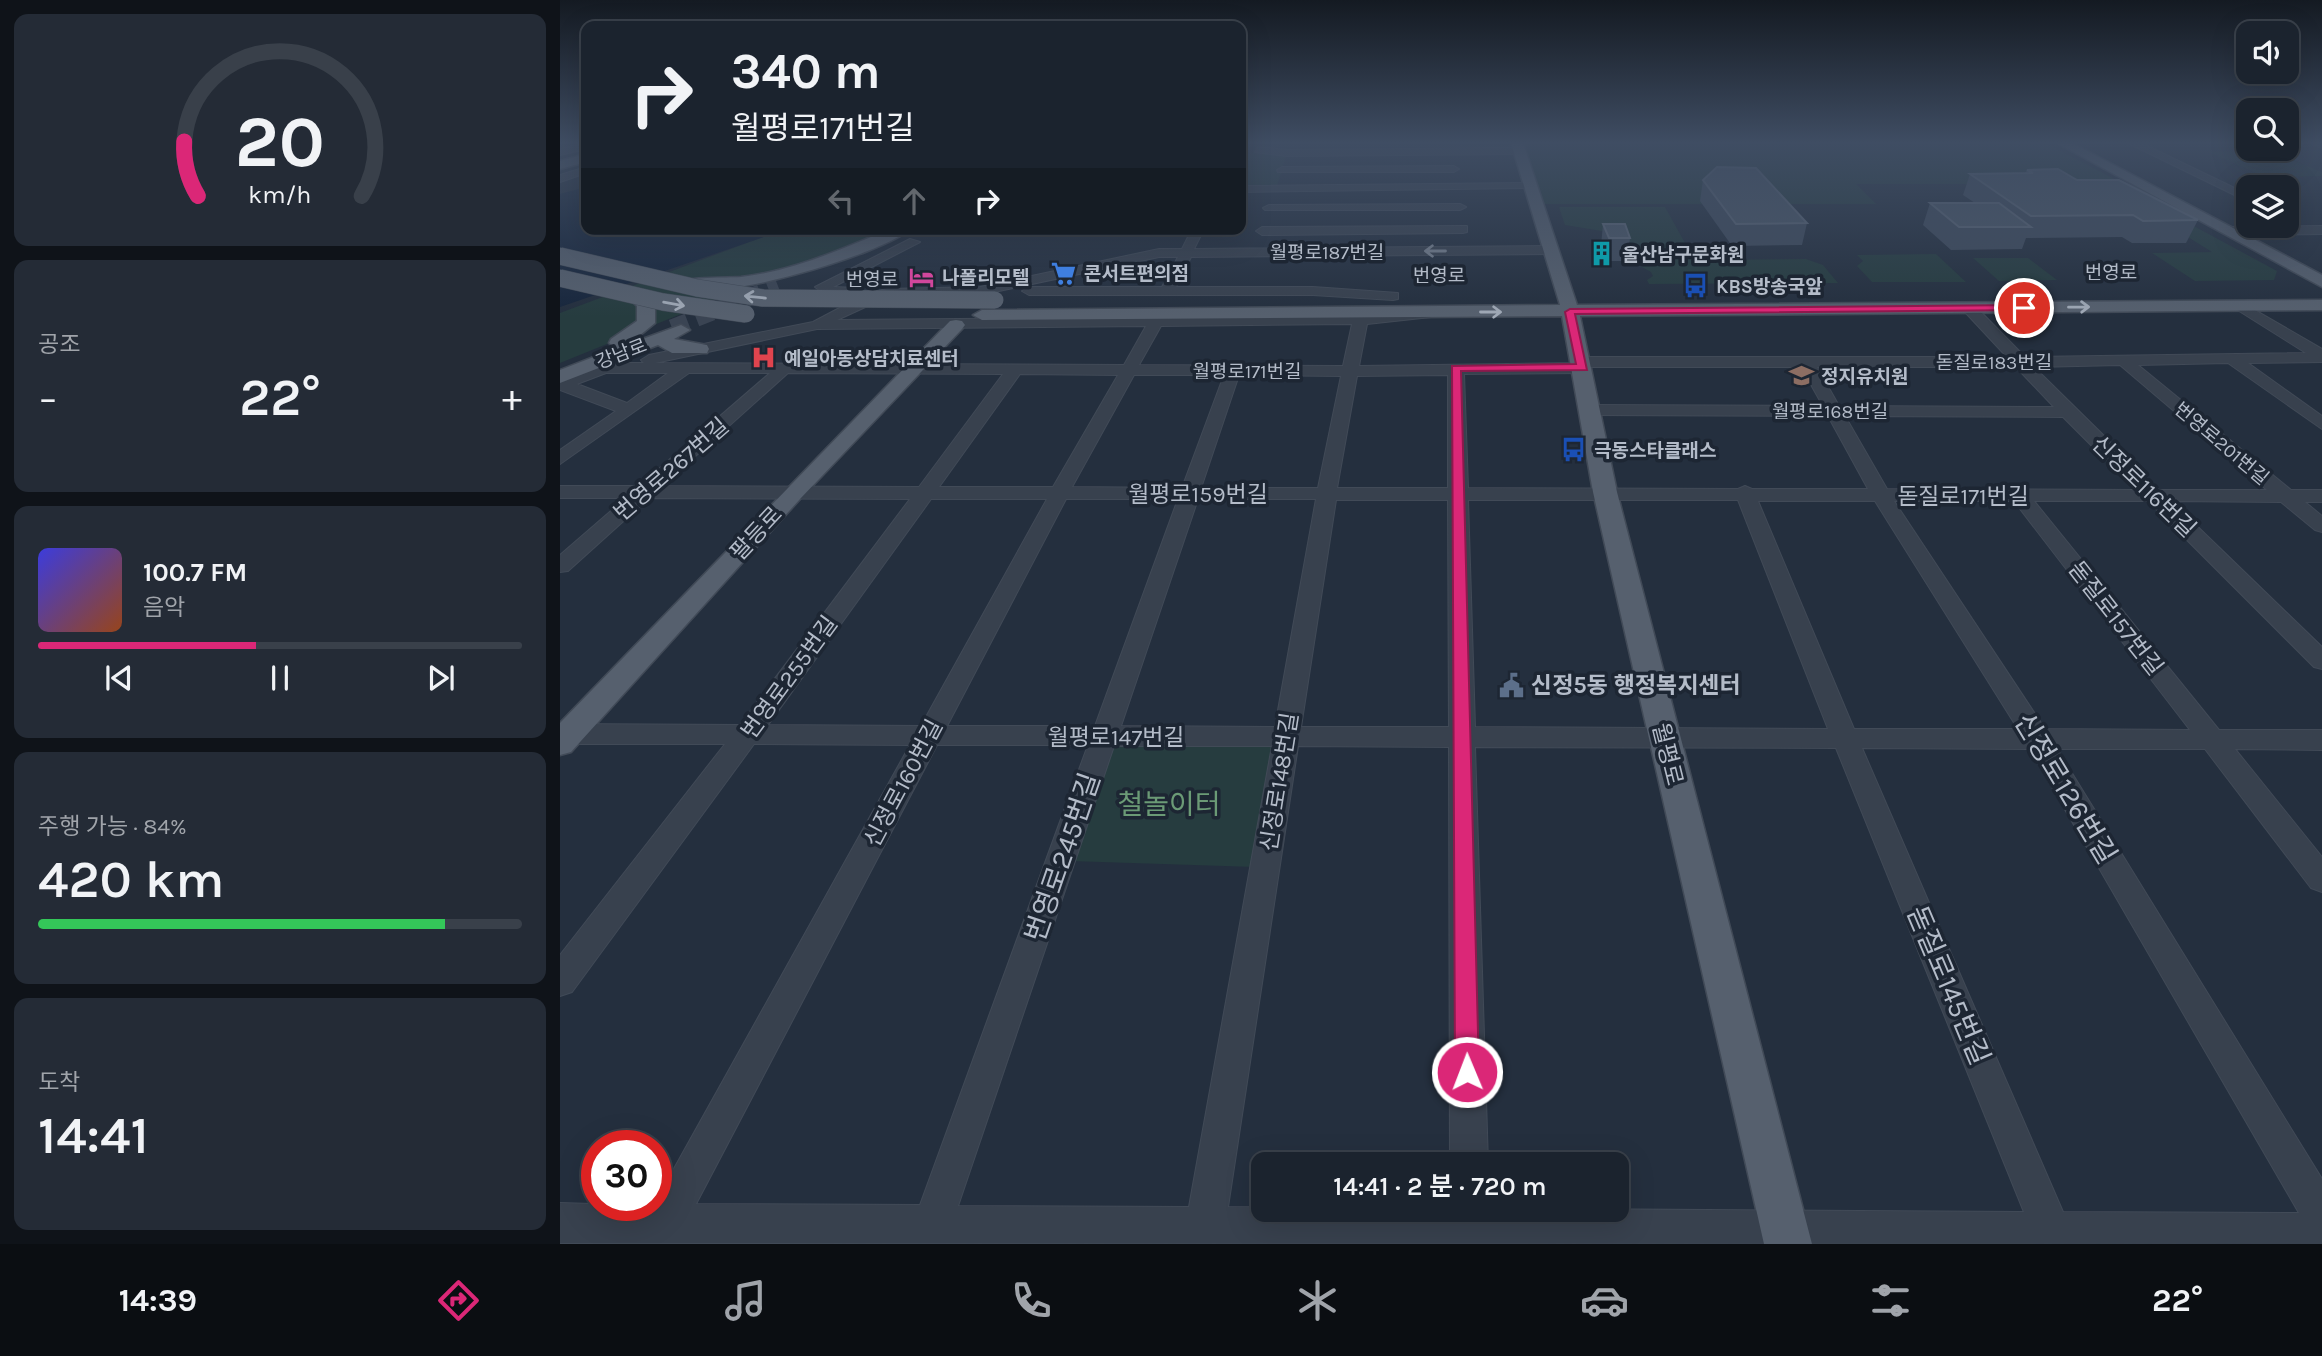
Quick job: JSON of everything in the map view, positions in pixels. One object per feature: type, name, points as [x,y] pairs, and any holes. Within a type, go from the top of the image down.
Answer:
[{"type":"main road","name":"월평로","points":[[1535,201],[1568,304],[1605,492],[1786,1237]]},
{"type":"main road","points":[[2173,201],[2322,282]]},
{"type":"main road","points":[[674,283],[743,282],[803,270],[888,235]]},
{"type":"main road","points":[[911,235],[782,287],[913,236]]},
{"type":"main road","name":"번영로","points":[[560,256],[674,283],[743,296],[783,299],[988,295],[1393,296],[1568,304]]},
{"type":"main road","name":"번영로","points":[[560,278],[636,296],[744,314],[982,316],[1447,312],[1568,304],[2246,299],[2273,306],[2322,305]]},
{"type":"main road","name":"번영로","points":[[1643,303],[1970,309],[2246,299],[2322,291]]},
{"type":"main road","points":[[560,376],[640,330],[648,317],[646,305],[636,296]]},
{"type":"main road","name":"팔등로","points":[[563,737],[956,325]]},
{"type":"main road","name":"강남로","points":[[560,376],[671,332],[672,347],[700,349]]},
{"type":"street","points":[[1255,253],[1272,201]]},
{"type":"street","points":[[1459,201],[1466,251]]},
{"type":"street","points":[[1269,208],[1460,206]]},
{"type":"street","points":[[2299,223],[2319,232]]},
{"type":"street","points":[[1262,230],[1463,229]]},
{"type":"street","points":[[2229,231],[2319,232]]},
{"type":"street","points":[[1167,291],[1195,235]]},
{"type":"street","points":[[913,236],[822,287],[825,291],[988,295],[1313,291],[1393,296]]},
{"type":"street","name":"월평로187번길","points":[[988,295],[1070,272],[1159,253],[1552,250]]},
{"type":"street","points":[[817,325],[873,296],[902,291]]},
{"type":"street","points":[[2246,299],[2322,357]]},
{"type":"street","name":"신정로116번길","points":[[1970,309],[2024,362],[2068,411],[2322,661]]},
{"type":"street","points":[[560,376],[817,325],[1155,324],[1360,320],[1447,312]]},
{"type":"street","name":"신정로148번길","points":[[1203,1236],[1327,493],[1360,320]]},
{"type":"street","name":"신정로160번길","points":[[660,1234],[1059,494],[1155,324]]},
{"type":"street","name":"돋질로183번길","points":[[1582,365],[2322,357]]},
{"type":"street","points":[[2231,358],[2322,424]]},
{"type":"street","name":"번영로201번길","points":[[2123,360],[2322,526]]},
{"type":"street","name":"신정로126번길","points":[[1807,363],[1881,495],[2038,739],[2322,1215]]},
{"type":"street","name":"월평로171번길","points":[[604,369],[1352,371],[1582,365]]},
{"type":"street","points":[[1456,368],[1469,1152]]},
{"type":"street","points":[[560,459],[682,370]]},
{"type":"street","name":"번영로267번길","points":[[560,566],[782,371]]},
{"type":"street","name":"번영로255번길","points":[[560,981],[747,735],[1014,371]]},
{"type":"street","name":"번영로245번길","points":[[932,1225],[1233,371]]},
{"type":"street","points":[[560,376],[626,410]]},
{"type":"street","name":"월평로168번길","points":[[1591,410],[2068,411]]},
{"type":"street","name":"월평로159번길","points":[[560,492],[1605,492]]},
{"type":"street","name":"돋질로171번길","points":[[1605,492],[2322,496]]},
{"type":"street","points":[[1745,492],[1762,541],[1845,738]]},
{"type":"street","name":"돋질로157번길","points":[[2020,496],[2212,739]]},
{"type":"street","name":"월평로147번길","points":[[563,737],[1664,737]]},
{"type":"street","points":[[1664,737],[2322,740]]},
{"type":"street","name":"돋질로145번길","points":[[1845,738],[2052,1232]]},
{"type":"street","points":[[2212,739],[2322,879]]},
{"type":"street","points":[[560,1223],[660,1234],[932,1225],[1203,1236],[1423,1222]]},
{"type":"street","points":[[1523,1222],[1786,1237],[2052,1232],[2322,1233]]},
{"type":"green space","points":[[1541,201],[1873,201],[1876,204],[1542,204]]},
{"type":"green space","points":[[2145,201],[2277,271],[2274,280],[2195,281],[2152,253],[2212,252],[2183,234]]},
{"type":"green space","points":[[1559,207],[1665,207],[1685,243],[1696,245],[1706,260],[1806,259],[1823,265],[1838,283],[1649,284],[1647,280],[1653,276],[1640,266],[1626,235],[1565,225]]},
{"type":"green space","points":[[768,235],[876,235],[560,363],[560,313]]},
{"type":"green space","points":[[1936,254],[1966,282],[1872,282],[1857,266],[1863,261],[1857,255]]},
{"type":"green space","points":[[1973,258],[2028,258],[2057,280],[1999,281]]},
{"type":"green space","name":"철놀이터","points":[[1111,744],[1277,747],[1255,867],[1070,861]]},
{"type":"water","points":[[560,201],[581,201],[581,235],[770,235],[560,307]]},
{"type":"building","points":[[1719,201],[1787,201],[1807,223],[1736,224]]},
{"type":"building","points":[[2009,201],[2161,201],[2198,220],[2143,221],[2133,215],[2031,216]]},
{"type":"building","points":[[1930,203],[1999,203],[2031,227],[1959,227]]},
{"type":"building","points":[[1603,224],[1625,224],[1630,238],[1609,238]]},
{"type":"tunnel","points":[[672,328],[778,286]]},
{"type":"place","name":"울산남구문화원","points":[[1602,254]]},
{"type":"place","name":"콘서트편의점","points":[[1064,273]]},
{"type":"place","name":"나폴리모텔","points":[[922,277]]},
{"type":"place","name":"KBS방송국앞","points":[[1696,286]]},
{"type":"place","name":"예일아동상담치료센터","points":[[764,358]]},
{"type":"place","name":"정지유치원","points":[[1801,376]]},
{"type":"place","name":"극동스타클래스","points":[[1574,450]]},
{"type":"place","name":"신정5동 행정복지센터","points":[[1511,685]]},
{"type":"route","points":[[1467,1072],[1456,368],[1583,368],[1570,312],[2024,308]]}]
